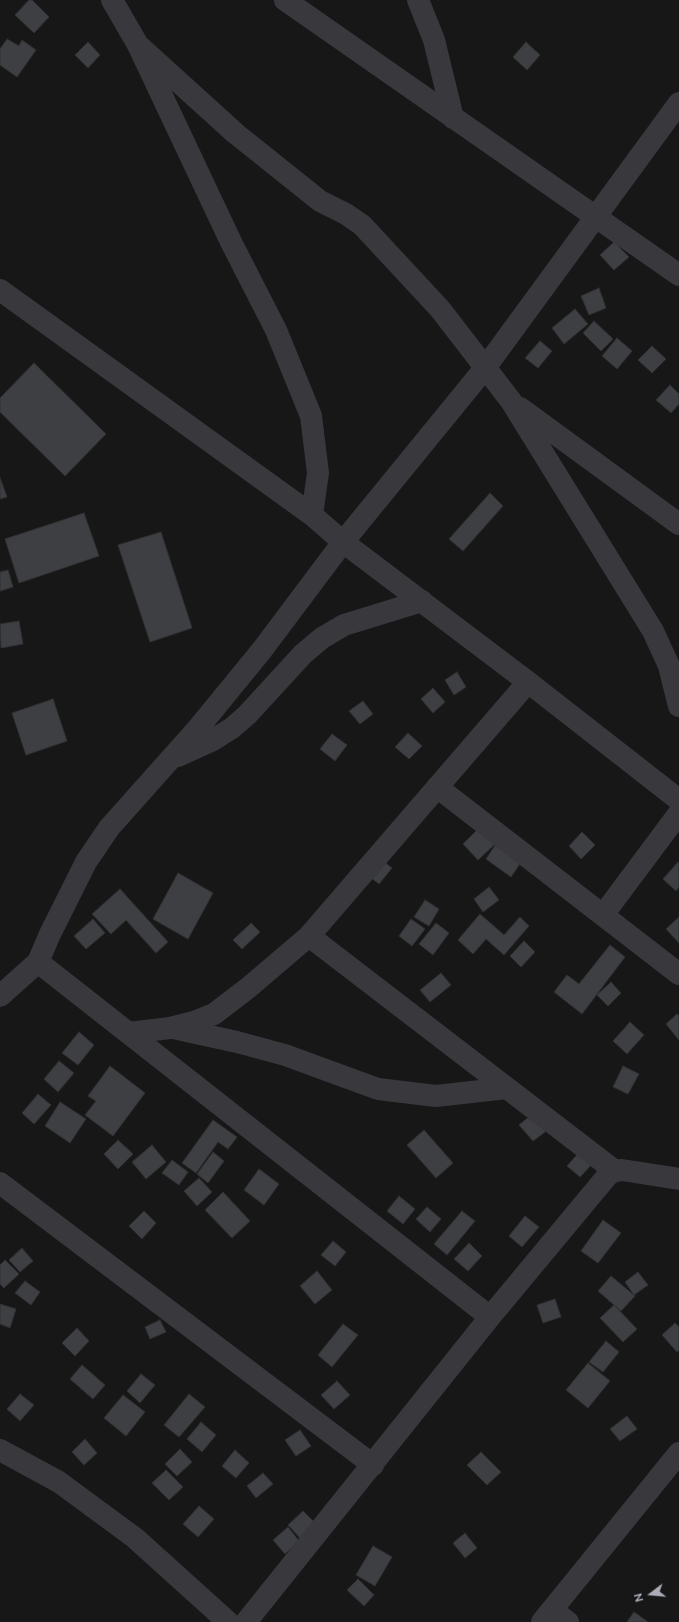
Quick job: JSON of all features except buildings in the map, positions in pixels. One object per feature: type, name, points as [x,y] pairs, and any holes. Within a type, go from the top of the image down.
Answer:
[{"type":"street","points":[[112,0],[138,45],[231,242],[276,330],[311,416],[318,473],[312,515]]},
{"type":"street","points":[[285,0],[679,275]]},
{"type":"street","points":[[418,0],[434,40],[453,118]]},
{"type":"street","points":[[138,45],[253,148],[320,201],[362,224],[440,309],[511,401],[652,631],[669,666],[679,706]]},
{"type":"street","points":[[0,996],[38,962],[50,934],[86,862],[109,828],[199,727],[262,650],[342,542],[485,368],[679,103]]},
{"type":"street","points":[[0,290],[312,515],[342,542],[528,682],[679,800]]},
{"type":"street","points":[[511,401],[679,524]]},
{"type":"street","points":[[170,759],[213,740],[232,728],[247,715],[303,654],[322,638],[344,625],[422,601]]},
{"type":"street","points":[[129,1034],[170,1028],[194,1022],[214,1014],[248,988],[309,936],[528,682]]},
{"type":"street","points":[[437,787],[679,974]]},
{"type":"street","points":[[603,915],[679,813]]},
{"type":"street","points":[[309,936],[615,1171]]},
{"type":"street","points":[[38,962],[490,1317]]},
{"type":"street","points":[[170,1028],[237,1042],[285,1055],[378,1089],[436,1096],[506,1088]]},
{"type":"street","points":[[246,1622],[490,1317],[608,1175],[615,1171],[631,1171],[679,1179]]},
{"type":"street","points":[[0,1182],[373,1465]]},
{"type":"street","points":[[0,1450],[59,1482],[135,1538],[228,1622]]},
{"type":"street","points":[[554,1618],[677,1461]]}]
